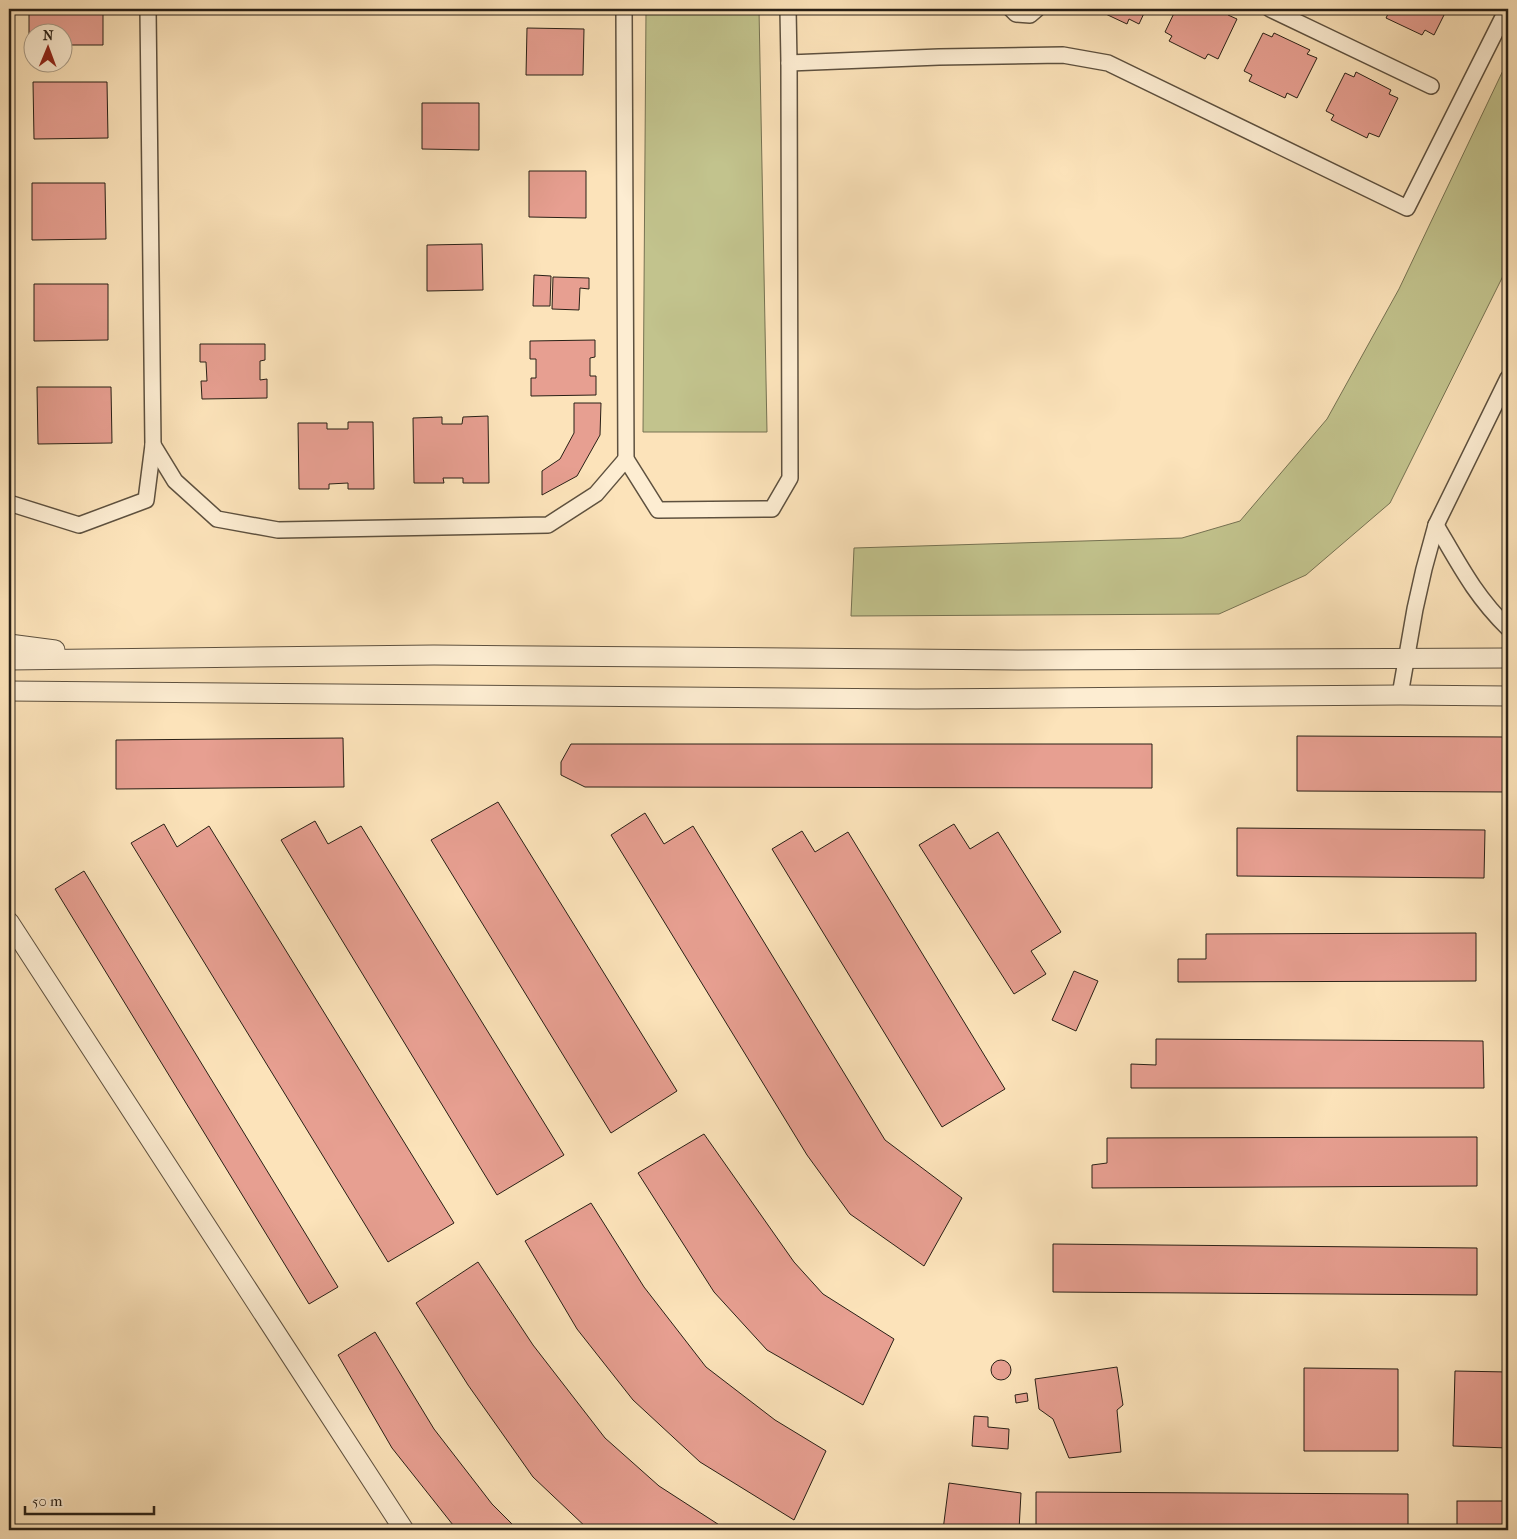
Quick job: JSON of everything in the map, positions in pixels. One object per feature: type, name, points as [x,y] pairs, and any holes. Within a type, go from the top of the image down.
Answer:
[{"type":"street","points":[[9,503],[79,526],[146,500],[153,446],[148,9]]},
{"type":"street","points":[[624,9],[626,459],[658,510],[772,509],[790,478],[788,9]]},
{"type":"street","points":[[1011,9],[1016,14],[1030,15],[1037,9]]},
{"type":"street","points":[[1270,9],[1431,86]]},
{"type":"street","points":[[789,63],[938,57],[1063,55],[1108,63],[1407,208],[1507,9]]},
{"type":"street","points":[[1400,695],[1416,601],[1436,524],[1508,378]]},
{"type":"street","points":[[153,446],[175,481],[217,519],[278,530],[548,525],[596,494],[626,459]]},
{"type":"street","points":[[1436,524],[1471,585],[1508,628]]},
{"type":"street","points":[[9,644],[121,659]]},
{"type":"street","points":[[9,660],[434,655],[1008,660],[1508,658]]},
{"type":"street","points":[[9,692],[916,699],[1400,695],[1508,696]]},
{"type":"street","points":[[9,922],[404,1530]]},
{"type":"green space","points":[[646,9],[759,9],[767,432],[643,432]]},
{"type":"green space","points":[[1508,60],[1508,266],[1390,503],[1306,575],[1219,614],[851,616],[854,548],[1182,538],[1240,521],[1327,419],[1399,289]]},
{"type":"building","points":[[29,9],[103,9],[103,45],[72,45],[72,22],[29,22]]},
{"type":"building","points":[[829,9],[883,9],[884,11],[829,13]]},
{"type":"building","points":[[1095,9],[1146,9],[1139,24],[1129,19],[1127,24]]},
{"type":"building","points":[[1176,9],[1226,9],[1230,11],[1228,15],[1237,19],[1218,59],[1208,54],[1205,59],[1169,41],[1172,36],[1165,32]]},
{"type":"building","points":[[1382,9],[1447,9],[1434,35],[1425,30],[1422,35],[1386,18],[1389,12]]},
{"type":"building","points":[[527,28],[584,29],[583,75],[526,75]]},
{"type":"building","points":[[1263,33],[1272,37],[1274,33],[1310,50],[1307,54],[1317,58],[1297,98],[1287,93],[1285,98],[1249,81],[1252,75],[1244,71]]},
{"type":"building","points":[[1356,72],[1391,90],[1389,94],[1398,98],[1379,137],[1369,133],[1367,138],[1331,120],[1334,115],[1326,111],[1345,73],[1354,77]]},
{"type":"building","points":[[33,82],[107,82],[108,138],[34,139]]},
{"type":"building","points":[[422,103],[479,103],[479,150],[422,149]]},
{"type":"building","points":[[529,171],[586,171],[586,218],[529,217]]},
{"type":"building","points":[[32,183],[105,183],[106,239],[32,240]]},
{"type":"building","points":[[482,244],[483,290],[427,291],[427,245]]},
{"type":"building","points":[[534,275],[551,276],[550,306],[533,306]]},
{"type":"building","points":[[553,277],[589,278],[589,289],[580,288],[579,310],[552,309]]},
{"type":"building","points":[[34,284],[108,284],[108,340],[34,341]]},
{"type":"building","points":[[595,340],[595,357],[590,358],[590,376],[596,376],[596,395],[531,396],[531,378],[536,378],[536,359],[530,359],[530,341]]},
{"type":"building","points":[[200,344],[265,344],[265,360],[260,361],[260,380],[267,379],[267,398],[202,399],[201,381],[207,381],[206,362],[200,362]]},
{"type":"building","points":[[37,387],[111,387],[112,443],[38,444]]},
{"type":"building","points":[[574,403],[601,403],[600,435],[577,476],[542,495],[542,471],[560,459],[574,433]]},
{"type":"building","points":[[488,416],[489,483],[463,483],[463,478],[443,478],[444,483],[414,483],[413,418],[442,417],[442,424],[462,424],[463,417]]},
{"type":"building","points":[[348,422],[373,422],[374,489],[348,489],[348,483],[329,484],[329,489],[299,489],[298,423],[327,423],[327,429],[348,429]]},
{"type":"building","points":[[1297,736],[1508,737],[1508,792],[1297,791]]},
{"type":"building","points":[[343,738],[344,787],[116,789],[116,740]]},
{"type":"building","points":[[571,744],[1152,744],[1152,788],[585,787],[561,775],[561,762]]},
{"type":"building","points":[[498,802],[677,1091],[611,1133],[431,840]]},
{"type":"building","points":[[645,813],[664,844],[693,826],[885,1140],[962,1198],[924,1266],[850,1214],[807,1155],[611,835]]},
{"type":"building","points":[[315,821],[328,844],[361,826],[564,1155],[497,1195],[281,840]]},
{"type":"building","points":[[164,824],[177,847],[209,826],[454,1223],[388,1262],[131,843]]},
{"type":"building","points":[[954,824],[970,849],[998,832],[1061,932],[1031,951],[1046,974],[1014,994],[919,845]]},
{"type":"building","points":[[1237,828],[1485,830],[1484,878],[1237,876]]},
{"type":"building","points":[[802,831],[815,852],[848,832],[1005,1089],[942,1127],[772,849]]},
{"type":"building","points":[[84,871],[338,1287],[309,1304],[55,889]]},
{"type":"building","points":[[1476,933],[1476,981],[1178,982],[1178,959],[1206,959],[1206,934]]},
{"type":"building","points":[[1074,971],[1098,981],[1076,1031],[1052,1020]]},
{"type":"building","points":[[1156,1039],[1483,1041],[1484,1088],[1131,1088],[1131,1064],[1156,1065]]},
{"type":"building","points":[[704,1134],[794,1262],[823,1294],[894,1339],[863,1405],[767,1350],[714,1292],[638,1173]]},
{"type":"building","points":[[1477,1137],[1477,1186],[1092,1188],[1092,1165],[1107,1163],[1107,1138]]},
{"type":"building","points":[[591,1203],[644,1287],[706,1367],[775,1420],[826,1451],[794,1520],[700,1462],[633,1400],[577,1329],[525,1241]]},
{"type":"building","points":[[1053,1244],[1477,1248],[1477,1295],[1053,1292]]},
{"type":"building","points":[[478,1262],[533,1345],[605,1438],[659,1486],[727,1530],[589,1530],[533,1477],[468,1385],[416,1303]]},
{"type":"building","points":[[375,1332],[434,1429],[492,1504],[518,1530],[457,1530],[392,1448],[338,1355]]},
{"type":"building","points":[[1001,1360],[1008,1363],[1011,1370],[1008,1377],[1001,1380],[994,1377],[991,1370],[994,1363]]},
{"type":"building","points":[[1117,1367],[1123,1405],[1117,1410],[1121,1452],[1069,1458],[1053,1419],[1039,1409],[1035,1379]]},
{"type":"building","points":[[1304,1368],[1398,1369],[1398,1451],[1304,1451]]},
{"type":"building","points":[[1455,1371],[1508,1372],[1508,1448],[1453,1446]]},
{"type":"building","points":[[1027,1393],[1028,1401],[1016,1403],[1015,1395]]},
{"type":"building","points":[[974,1416],[988,1417],[988,1427],[1009,1429],[1008,1449],[972,1446]]},
{"type":"building","points":[[949,1483],[1021,1493],[1019,1530],[943,1530]]},
{"type":"building","points":[[1036,1492],[1408,1494],[1408,1530],[1036,1530]]},
{"type":"building","points":[[1457,1501],[1508,1501],[1508,1530],[1457,1530]]}]
